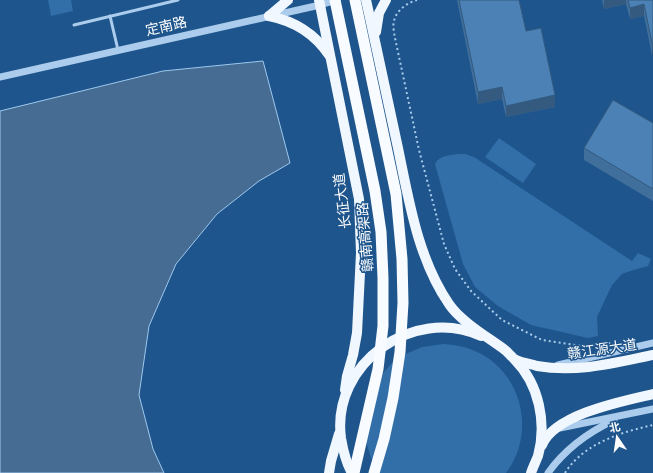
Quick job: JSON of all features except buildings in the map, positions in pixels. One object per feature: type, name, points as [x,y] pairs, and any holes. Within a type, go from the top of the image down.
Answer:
[{"type":"highway","name":"赣南高架路","points":[[336,0],[375,191],[381,232],[383,278],[383,326],[378,369],[353,473]]},
{"type":"highway","points":[[355,0],[396,194],[402,259],[403,303],[400,352],[393,398],[384,439],[374,473]]},
{"type":"main road","points":[[269,16],[288,0]]},
{"type":"main road","points":[[366,0],[420,243],[441,291],[450,306],[491,340]]},
{"type":"main road","points":[[376,46],[375,38],[377,21],[386,0]]},
{"type":"main road","name":"长征大道","points":[[319,2],[332,59],[359,199],[361,278],[357,332],[347,376],[344,401]]},
{"type":"main road","points":[[269,16],[280,18],[300,27],[318,40],[332,59]]},
{"type":"main road","points":[[330,473],[340,431],[344,401],[350,384],[360,368],[386,343],[420,329],[438,327],[457,328],[475,333],[491,340]]},
{"type":"main road","name":"赣江源大道","points":[[491,340],[507,351],[516,360],[548,368],[587,368],[653,356]]},
{"type":"main road","points":[[507,351],[520,365],[530,381],[539,405],[541,437],[538,455],[531,473]]},
{"type":"main road","points":[[531,473],[545,438],[556,429],[596,408],[653,394]]},
{"type":"main road","points":[[340,431],[343,450],[353,473]]},
{"type":"street","name":"定南路","points":[[0,77],[269,16],[319,2],[336,0]]},
{"type":"street","points":[[548,368],[653,343]]},
{"type":"street","points":[[556,429],[653,409]]},
{"type":"street","points":[[548,473],[567,450],[585,436],[624,415]]},
{"type":"lane","points":[[74,25],[178,0]]},
{"type":"lane","points":[[110,16],[118,50]]},
{"type":"path","points":[[417,0],[402,8],[395,18],[395,38],[423,164],[444,244],[455,269],[471,291],[502,320],[542,340],[582,346],[613,342]]},
{"type":"path","points":[[565,473],[589,448],[616,436],[653,425]]},
{"type":"shaded area","points":[[48,0],[71,0],[73,11],[51,16]]},
{"type":"shaded area","points":[[263,61],[290,163],[259,181],[217,214],[176,264],[149,326],[139,395],[153,449],[164,473],[0,473],[0,111],[163,71]]},
{"type":"shaded area","points":[[499,138],[536,164],[523,183],[485,157]]},
{"type":"shaded area","points":[[460,154],[474,157],[632,261],[638,253],[651,259],[648,266],[622,274],[612,285],[597,317],[598,336],[588,338],[531,325],[498,306],[475,287],[463,264],[435,164],[442,157]]},
{"type":"shaded area","points":[[444,344],[461,346],[477,352],[493,362],[505,374],[514,389],[520,406],[522,423],[521,441],[515,457],[506,473],[380,473],[371,458],[364,435],[377,380],[392,363],[401,356],[422,347]]}]
